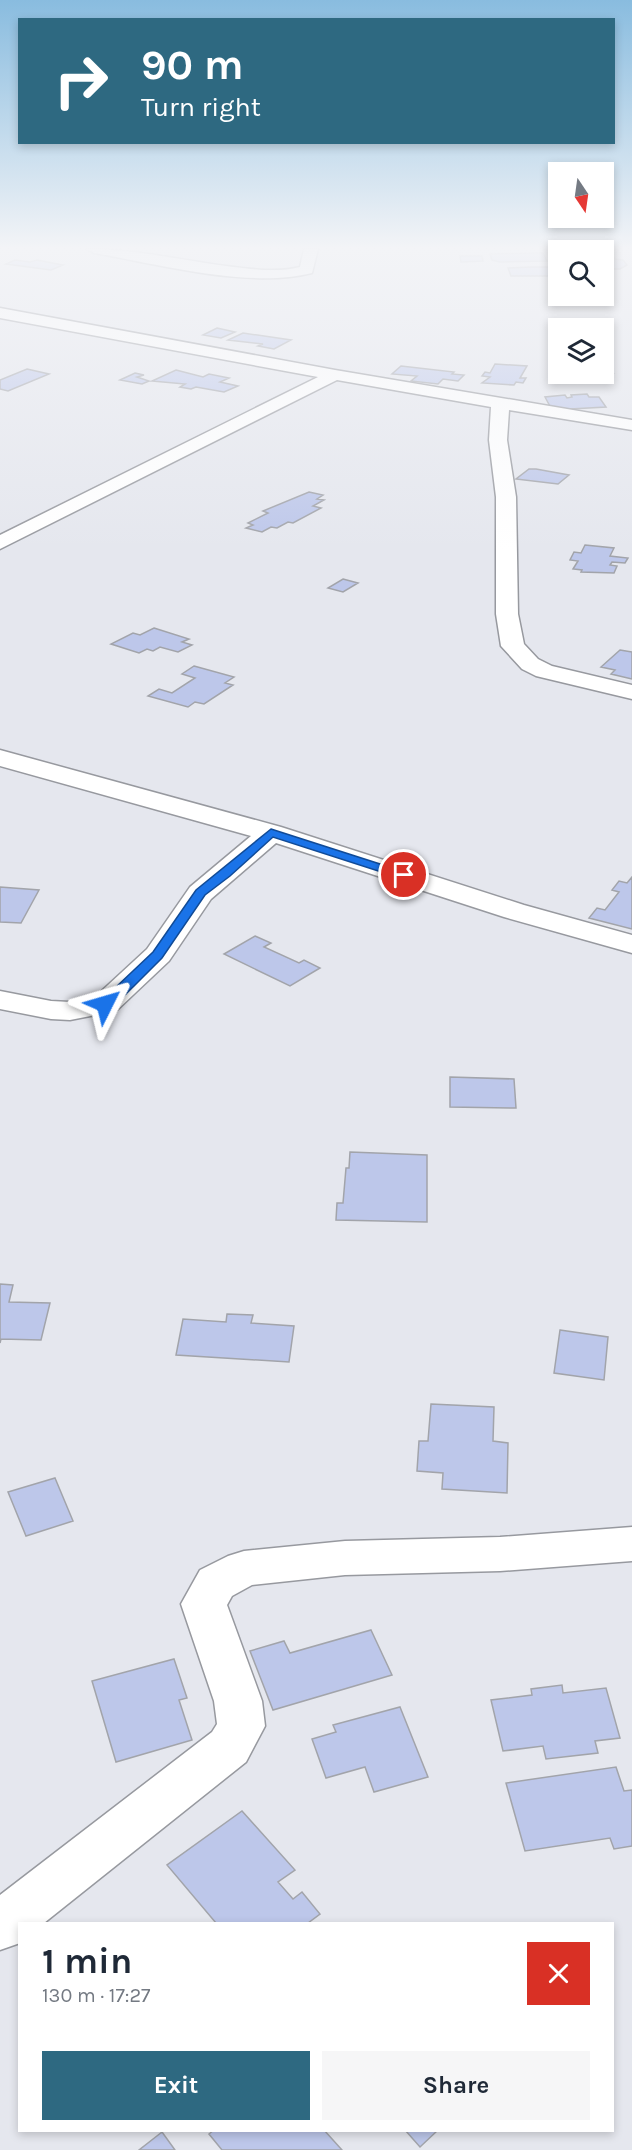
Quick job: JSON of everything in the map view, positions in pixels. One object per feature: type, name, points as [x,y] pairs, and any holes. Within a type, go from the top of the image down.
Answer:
[{"type":"street","points":[[198,349],[632,425]]},
{"type":"street","points":[[0,543],[335,375]]},
{"type":"street","points":[[500,403],[498,440],[506,497],[507,614],[513,646],[530,664],[544,671],[632,692]]},
{"type":"street","points":[[0,758],[271,832],[514,911],[632,944]]},
{"type":"street","points":[[0,1000],[51,1011],[70,1011],[105,1004],[158,955],[200,892],[226,873],[271,832]]},
{"type":"street","points":[[0,1926],[229,1747],[241,1726],[238,1701],[204,1604],[216,1583],[244,1568],[345,1558],[500,1554],[632,1544]]},
{"type":"building","points":[[495,364],[527,366],[520,378],[526,378],[523,383],[516,382],[514,385],[482,383],[490,377],[482,376],[485,372],[490,373]]},
{"type":"building","points":[[401,366],[464,375],[458,381],[443,379],[438,384],[411,381],[417,376],[392,374]]},
{"type":"building","points":[[27,369],[49,374],[8,391],[0,389],[0,380]]},
{"type":"building","points":[[176,370],[203,377],[209,374],[229,378],[220,382],[238,386],[224,392],[196,387],[191,389],[180,387],[185,384],[152,381]]},
{"type":"building","points":[[135,373],[144,375],[137,377],[149,381],[142,384],[120,380]]},
{"type":"building","points":[[587,394],[589,397],[599,397],[606,407],[552,410],[545,397],[565,395],[567,398],[572,397],[571,395]]},
{"type":"building","points":[[529,469],[569,475],[558,484],[516,479]]},
{"type":"building","points":[[309,492],[323,495],[317,499],[324,500],[313,506],[321,508],[293,523],[288,522],[262,532],[246,528],[253,525],[248,523],[268,513],[263,511]]},
{"type":"building","points":[[585,545],[614,548],[610,556],[628,558],[625,563],[612,562],[610,565],[617,566],[614,573],[581,572],[582,570],[573,569],[578,561],[570,560],[574,552],[581,553]]},
{"type":"building","points":[[343,579],[358,583],[343,592],[328,588]]},
{"type":"building","points":[[154,628],[189,639],[182,642],[192,645],[178,652],[160,647],[153,651],[147,649],[139,653],[111,644],[133,633],[140,635]]},
{"type":"building","points":[[620,650],[632,652],[632,679],[611,674],[615,670],[601,667]]},
{"type":"building","points":[[194,666],[234,677],[225,683],[233,685],[204,704],[195,702],[188,707],[148,696],[159,689],[172,693],[195,678],[182,674]]},
{"type":"building","points":[[632,877],[632,929],[589,918],[597,908],[605,910],[619,892],[612,890],[619,881],[627,883]]},
{"type":"building","points":[[0,887],[39,890],[21,923],[0,922]]},
{"type":"building","points":[[255,936],[271,943],[264,947],[299,963],[304,960],[320,968],[290,986],[224,954]]},
{"type":"building","points":[[450,1077],[514,1079],[516,1108],[450,1107]]},
{"type":"building","points":[[350,1152],[427,1155],[427,1222],[336,1220],[337,1203],[343,1203]]},
{"type":"building","points":[[0,1284],[13,1285],[9,1302],[50,1303],[41,1340],[1,1339],[0,1343]]},
{"type":"building","points":[[227,1314],[253,1315],[251,1323],[294,1326],[289,1362],[176,1355],[183,1319],[226,1322]]},
{"type":"building","points":[[560,1330],[608,1337],[604,1380],[554,1373]]},
{"type":"building","points":[[431,1404],[494,1407],[493,1441],[508,1443],[507,1493],[442,1489],[443,1473],[417,1471],[419,1441],[428,1441]]},
{"type":"building","points":[[55,1478],[73,1521],[26,1536],[8,1492]]},
{"type":"building","points":[[371,1630],[392,1675],[273,1710],[250,1651],[284,1641],[290,1653]]},
{"type":"building","points":[[174,1659],[187,1698],[179,1700],[192,1740],[116,1762],[92,1681]]},
{"type":"building","points":[[562,1685],[563,1693],[606,1688],[620,1738],[595,1741],[598,1753],[546,1759],[543,1746],[503,1751],[491,1700],[532,1695],[531,1689]]},
{"type":"building","points":[[400,1707],[428,1777],[374,1792],[365,1767],[326,1778],[312,1739],[336,1732],[333,1725]]},
{"type":"building","points":[[616,1767],[624,1791],[632,1790],[632,1846],[614,1849],[610,1838],[525,1851],[506,1783]]},
{"type":"building","points":[[242,1811],[295,1870],[278,1882],[293,1899],[302,1892],[320,1914],[309,1922],[215,1922],[167,1865]]},
{"type":"building","points":[[162,2132],[175,2150],[139,2150]]},
{"type":"building","points":[[212,2132],[326,2132],[342,2150],[222,2150],[209,2134]]},
{"type":"building","points":[[407,2132],[436,2132],[420,2147]]},
{"type":"route","points":[[105,1004],[158,955],[200,892],[226,873],[271,832],[404,875]]}]
